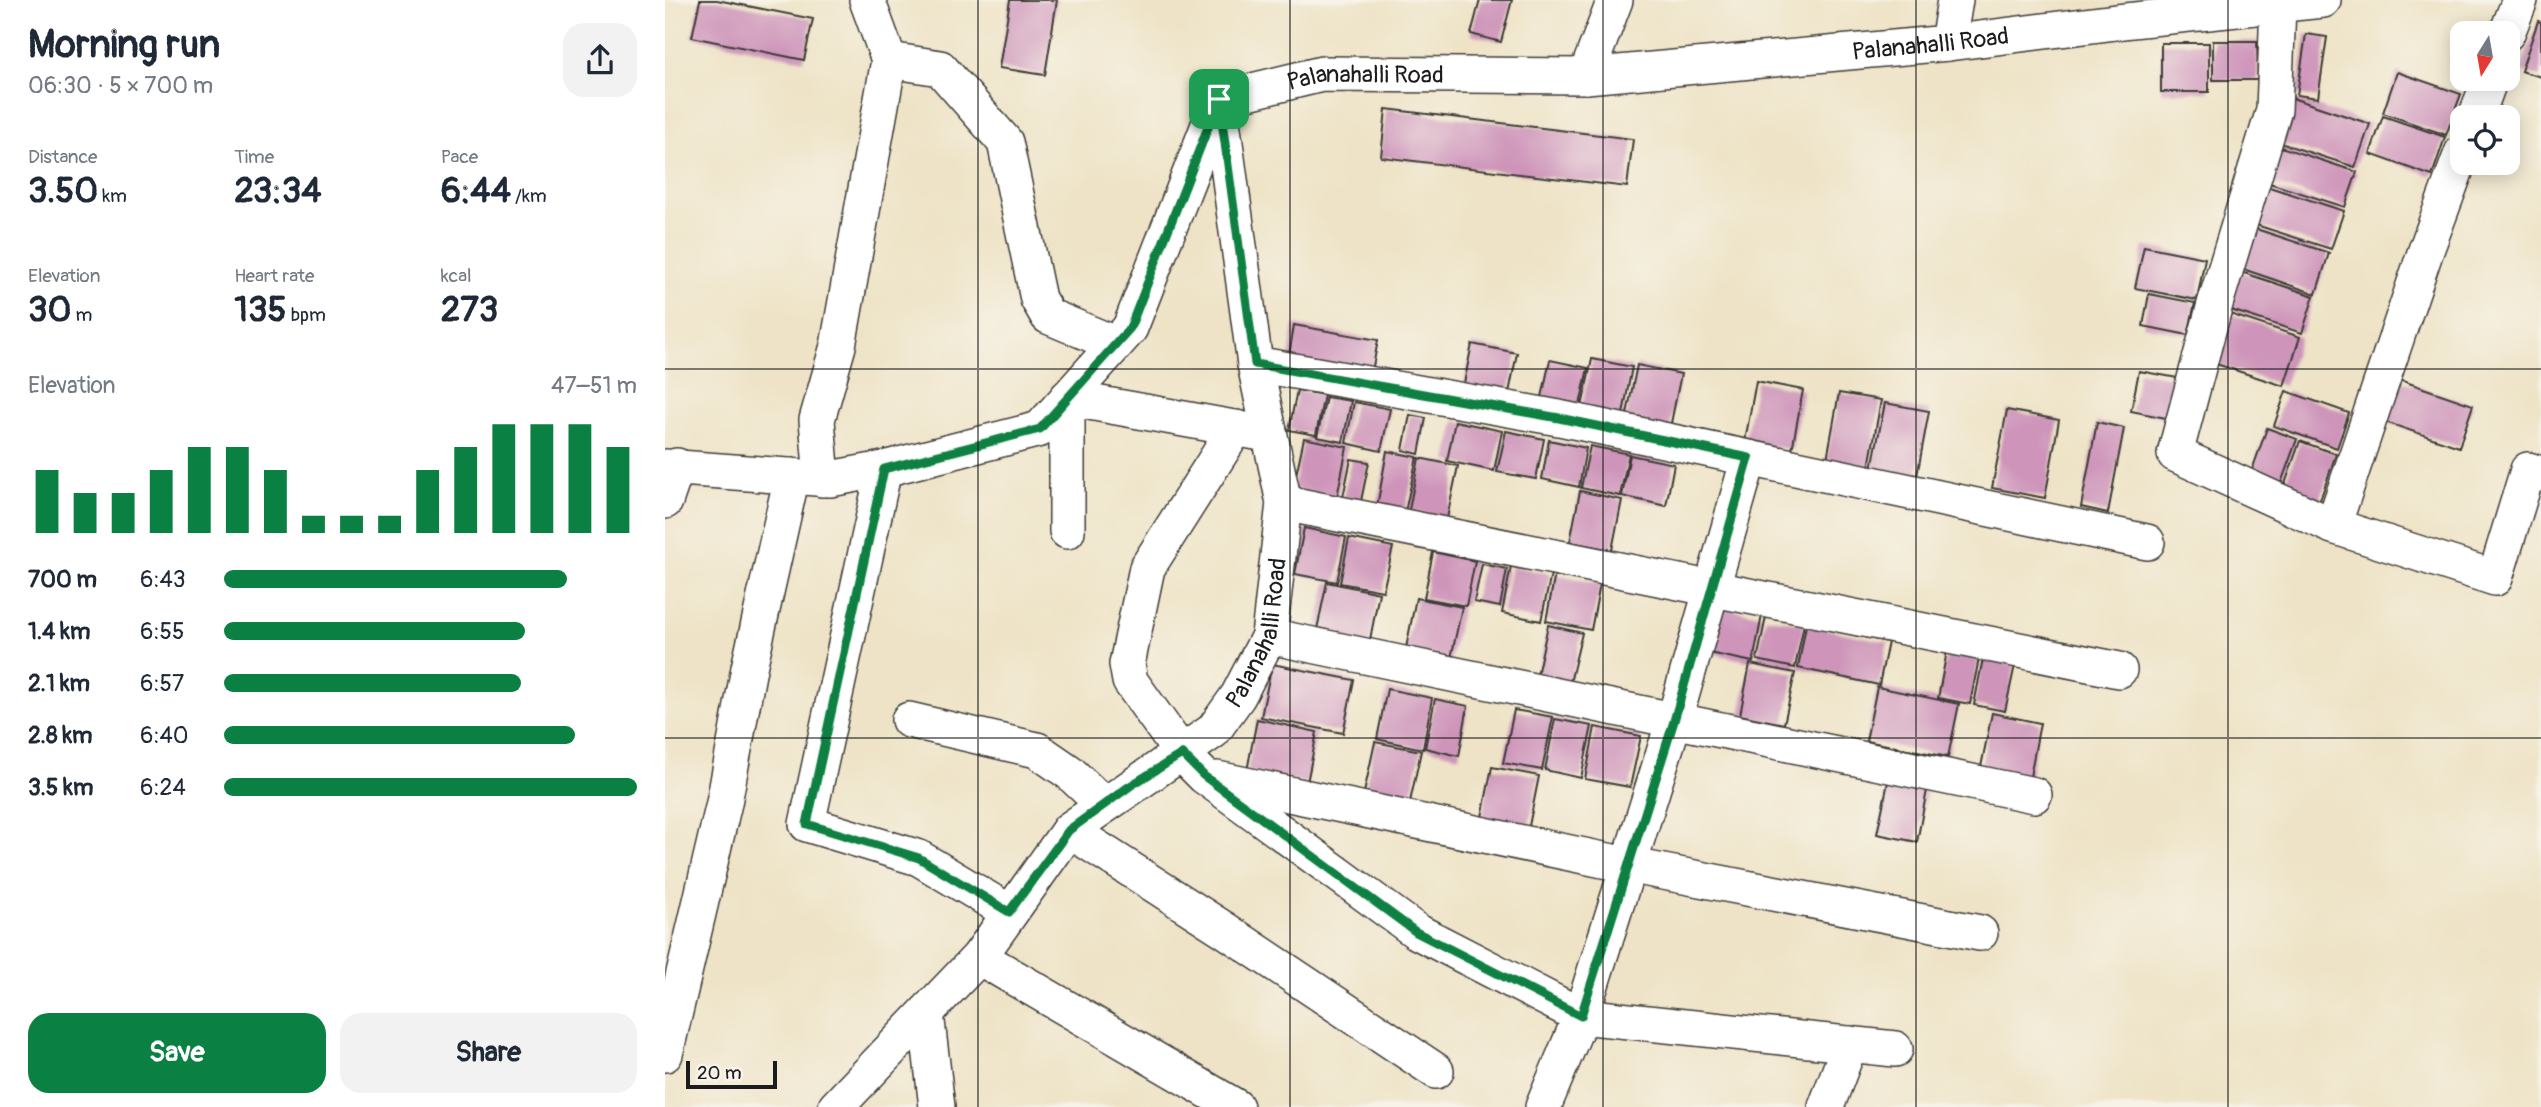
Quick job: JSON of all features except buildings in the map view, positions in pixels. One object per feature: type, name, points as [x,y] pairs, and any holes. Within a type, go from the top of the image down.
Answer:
[{"type":"street","points":[[665,1055],[724,803],[749,668],[807,477],[817,419],[838,346],[889,60],[867,0]]},
{"type":"street","points":[[1586,76],[1615,0]]},
{"type":"street","points":[[1948,43],[1955,0]]},
{"type":"street","points":[[2512,21],[2520,0]]},
{"type":"street","points":[[2303,2],[2274,110],[2215,304],[2175,454],[2333,526],[2494,578],[2528,470],[2541,474]]},
{"type":"street","name":"Palanahalli Road","points":[[836,1107],[979,957],[1069,830],[1130,786],[1193,765],[1238,696],[1269,636],[1284,503],[1255,364],[1219,99],[1322,74],[1586,76],[1948,43],[2127,10],[2303,2]]},
{"type":"street","points":[[889,60],[940,68],[1005,142],[1038,299],[1048,316],[1115,344]]},
{"type":"street","points":[[665,501],[671,466],[807,477],[884,469],[1040,429],[1130,328],[1219,99]]},
{"type":"street","points":[[2333,526],[2454,175]]},
{"type":"street","points":[[1255,364],[1559,418],[2147,542]]},
{"type":"street","points":[[1067,398],[1270,434]]},
{"type":"street","points":[[1067,398],[1067,531]]},
{"type":"street","points":[[1236,428],[1147,568],[1127,664],[1130,681],[1193,765],[1416,932],[1581,1016],[1895,1049]]},
{"type":"street","points":[[1543,1107],[1581,1016],[1674,721],[1749,458]]},
{"type":"street","points":[[884,469],[807,824],[919,858],[1009,912]]},
{"type":"street","points":[[1284,503],[2119,670]]},
{"type":"street","points":[[1269,636],[2034,795]]},
{"type":"street","points":[[909,720],[1037,750],[1069,772],[1104,805]]},
{"type":"street","points":[[1193,765],[1627,865],[1980,933]]},
{"type":"street","points":[[1069,830],[1436,1071]]},
{"type":"street","points":[[979,957],[1236,1107]]},
{"type":"street","points":[[926,1013],[937,1107]]},
{"type":"street","points":[[1826,1107],[1850,1044]]},
{"type":"route","points":[[1219,99],[1255,364],[1559,418],[1749,458],[1674,721],[1581,1016],[1416,932],[1204,776],[1182,754],[1130,786],[1069,830],[1009,912],[919,858],[807,824],[884,469],[1040,429],[1130,328],[1219,99]]}]
